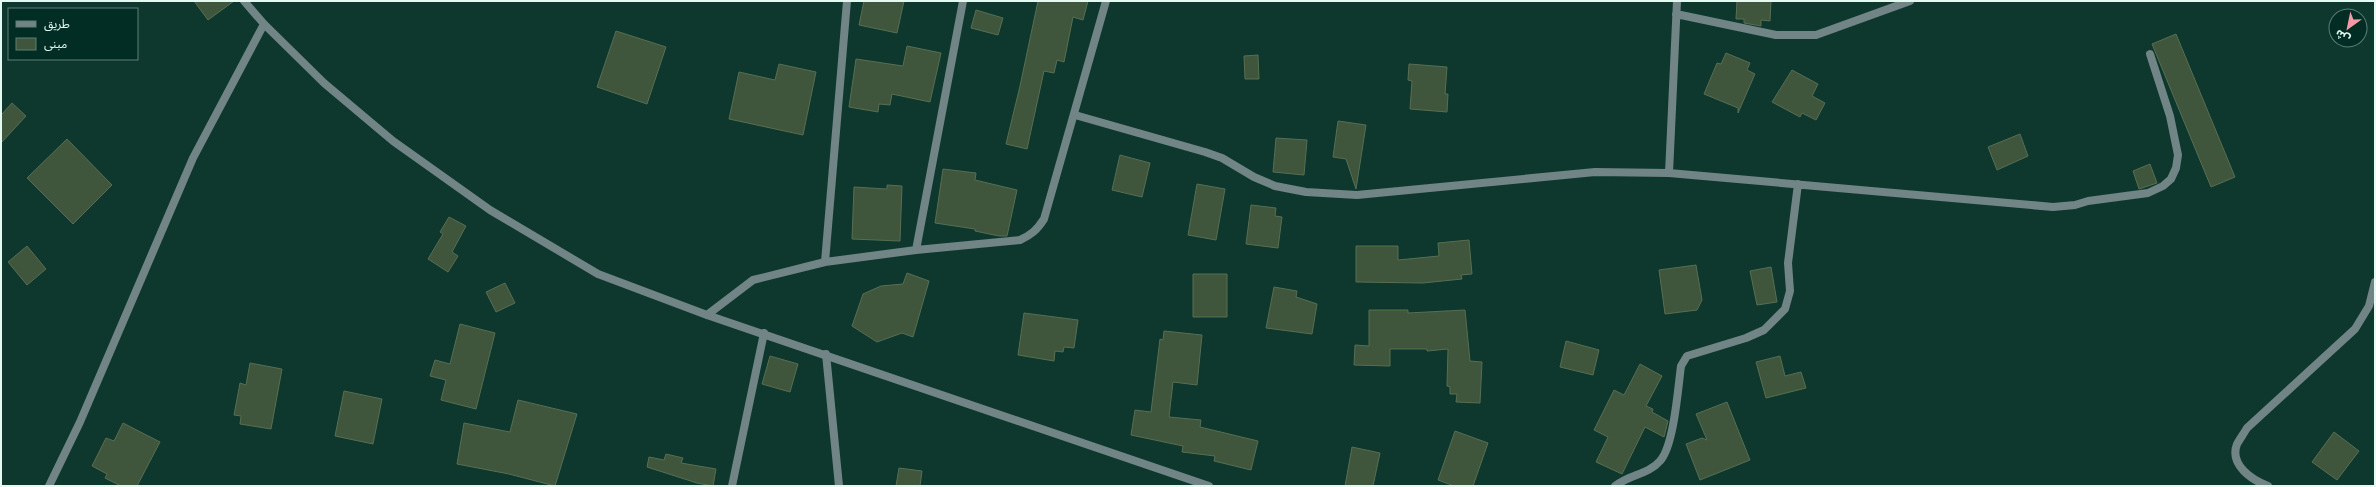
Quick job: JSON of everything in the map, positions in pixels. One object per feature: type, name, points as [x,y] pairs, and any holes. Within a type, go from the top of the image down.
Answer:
[{"type":"street","points":[[244,1],[264,24],[324,83],[393,141],[490,210],[598,274],[707,314],[1209,486]]},
{"type":"street","points":[[824,262],[847,1]]},
{"type":"street","points":[[916,250],[963,1]]},
{"type":"street","points":[[707,314],[753,280],[824,262],[916,250],[1020,240],[1038,230],[1044,219],[1075,115],[1106,1]]},
{"type":"street","points":[[1669,173],[1677,1]]},
{"type":"street","points":[[1676,14],[1776,35],[1816,34],[1910,1]]},
{"type":"street","points":[[49,486],[80,422],[193,158],[264,24]]},
{"type":"street","points":[[1075,115],[1205,152],[1222,158],[1254,177],[1275,186],[1306,192],[1357,195],[1595,172],[1669,173],[2052,207],[2148,193],[2163,186],[2171,179],[2176,168],[2178,155],[2170,116],[2150,54]]},
{"type":"street","points":[[1615,486],[1621,481],[1649,469],[1661,461],[1669,446],[1681,366],[1687,356],[1746,338],[1764,330],[1785,309],[1790,291],[1788,263],[1798,184]]},
{"type":"street","points":[[2268,486],[2258,482],[2244,472],[2238,464],[2236,454],[2237,445],[2247,428],[2355,329],[2369,306],[2375,282]]},
{"type":"street","points":[[732,486],[764,333]]},
{"type":"street","points":[[826,354],[839,486]]},
{"type":"building","points":[[194,1],[234,1],[208,20]]},
{"type":"building","points":[[864,1],[904,1],[897,33],[859,25]]},
{"type":"building","points":[[1038,1],[1088,1],[1083,20],[1073,17],[1064,62],[1057,60],[1054,73],[1044,71],[1027,149],[1006,144]]},
{"type":"building","points":[[1737,1],[1771,1],[1770,21],[1761,20],[1761,26],[1744,23],[1744,19],[1736,19]]},
{"type":"building","points":[[976,10],[1003,18],[998,35],[971,28]]},
{"type":"building","points":[[616,31],[666,47],[647,104],[597,87]]},
{"type":"building","points":[[2176,34],[2235,177],[2211,187],[2152,44]]},
{"type":"building","points":[[907,46],[941,53],[930,102],[892,94],[890,105],[879,104],[878,112],[849,107],[856,59],[903,66]]},
{"type":"building","points":[[1726,53],[1750,63],[1747,70],[1755,74],[1738,113],[1738,108],[1704,94],[1717,63],[1721,64]]},
{"type":"building","points":[[1258,55],[1259,79],[1245,79],[1244,56]]},
{"type":"building","points":[[779,64],[816,72],[803,135],[729,119],[739,72],[775,80]]},
{"type":"building","points":[[1409,64],[1447,67],[1445,94],[1448,94],[1447,112],[1410,109],[1412,81],[1408,80]]},
{"type":"building","points":[[1792,70],[1818,84],[1812,96],[1825,103],[1816,120],[1802,113],[1800,117],[1772,102]]},
{"type":"building","points":[[12,103],[26,116],[1,143],[1,115]]},
{"type":"building","points":[[1338,121],[1366,125],[1356,189],[1346,159],[1333,157]]},
{"type":"building","points":[[2020,134],[2028,156],[1997,170],[1988,147]]},
{"type":"building","points":[[1276,138],[1307,140],[1304,175],[1273,172]]},
{"type":"building","points":[[67,139],[112,185],[73,224],[27,178]]},
{"type":"building","points":[[1120,155],[1150,163],[1142,197],[1112,190]]},
{"type":"building","points":[[2150,164],[2157,183],[2139,189],[2133,171]]},
{"type":"building","points":[[943,169],[976,173],[975,180],[1017,190],[1007,236],[999,236],[975,231],[975,229],[935,223]]},
{"type":"building","points":[[1197,184],[1225,189],[1216,240],[1188,235]]},
{"type":"building","points":[[887,185],[902,186],[900,241],[852,239],[854,187],[887,189]]},
{"type":"building","points":[[1251,205],[1276,208],[1275,216],[1282,217],[1278,248],[1246,244]]},
{"type":"building","points":[[449,217],[466,226],[452,252],[458,256],[448,272],[428,259],[443,234],[440,232]]},
{"type":"building","points":[[1469,240],[1472,274],[1461,275],[1462,279],[1423,283],[1356,282],[1356,246],[1398,246],[1398,260],[1439,256],[1438,243]]},
{"type":"building","points":[[27,246],[46,269],[27,285],[8,262]]},
{"type":"building","points":[[1696,265],[1702,300],[1697,310],[1665,314],[1659,270]]},
{"type":"building","points":[[1771,267],[1777,302],[1757,305],[1750,271]]},
{"type":"building","points":[[907,273],[929,281],[913,337],[902,333],[877,342],[852,326],[863,294],[881,286],[903,284]]},
{"type":"building","points":[[1193,274],[1227,274],[1227,317],[1193,317]]},
{"type":"building","points":[[505,283],[515,303],[496,312],[486,292]]},
{"type":"building","points":[[1274,287],[1297,291],[1296,297],[1317,304],[1312,334],[1266,328]]},
{"type":"building","points":[[1369,310],[1408,310],[1408,313],[1465,310],[1470,361],[1482,362],[1480,403],[1456,402],[1457,394],[1450,394],[1450,387],[1447,386],[1448,349],[1427,351],[1427,349],[1390,349],[1390,366],[1354,365],[1355,345],[1369,346]]},
{"type":"building","points":[[1024,313],[1078,320],[1074,348],[1064,347],[1063,352],[1055,351],[1054,361],[1018,355]]},
{"type":"building","points":[[460,324],[495,333],[476,409],[441,400],[446,380],[430,376],[435,360],[450,364]]},
{"type":"building","points":[[1164,331],[1202,335],[1197,385],[1173,382],[1169,417],[1201,420],[1200,427],[1258,441],[1251,470],[1214,461],[1215,456],[1182,452],[1183,446],[1131,435],[1135,410],[1151,412],[1160,339],[1163,340]]},
{"type":"building","points":[[1566,341],[1599,350],[1593,375],[1560,367]]},
{"type":"building","points":[[770,356],[798,364],[790,392],[762,384]]},
{"type":"building","points":[[1780,356],[1785,376],[1801,372],[1806,388],[1766,398],[1756,362]]},
{"type":"building","points":[[250,363],[282,369],[271,429],[240,424],[241,416],[234,415],[240,383],[246,385]]},
{"type":"building","points":[[1640,364],[1662,376],[1646,406],[1653,409],[1652,412],[1668,421],[1664,437],[1645,427],[1622,474],[1596,462],[1608,437],[1594,430],[1614,390],[1624,395]]},
{"type":"building","points":[[344,391],[382,399],[373,444],[335,436]]},
{"type":"building","points":[[518,400],[577,414],[555,486],[509,474],[457,464],[464,423],[510,432]]},
{"type":"building","points":[[1727,402],[1750,460],[1700,480],[1686,444],[1702,438],[1707,440],[1696,414]]},
{"type":"building","points":[[123,423],[160,442],[137,486],[121,486],[105,478],[107,474],[92,466],[106,438],[114,441]]},
{"type":"building","points":[[1455,431],[1488,443],[1473,486],[1454,486],[1438,480]]},
{"type":"building","points":[[2334,432],[2359,451],[2337,480],[2312,462]]},
{"type":"building","points":[[1352,447],[1380,453],[1373,486],[1345,486]]},
{"type":"building","points":[[666,454],[683,458],[681,463],[716,469],[713,486],[697,483],[647,467],[649,457],[664,460]]},
{"type":"building","points":[[899,468],[922,471],[920,486],[896,486]]}]
